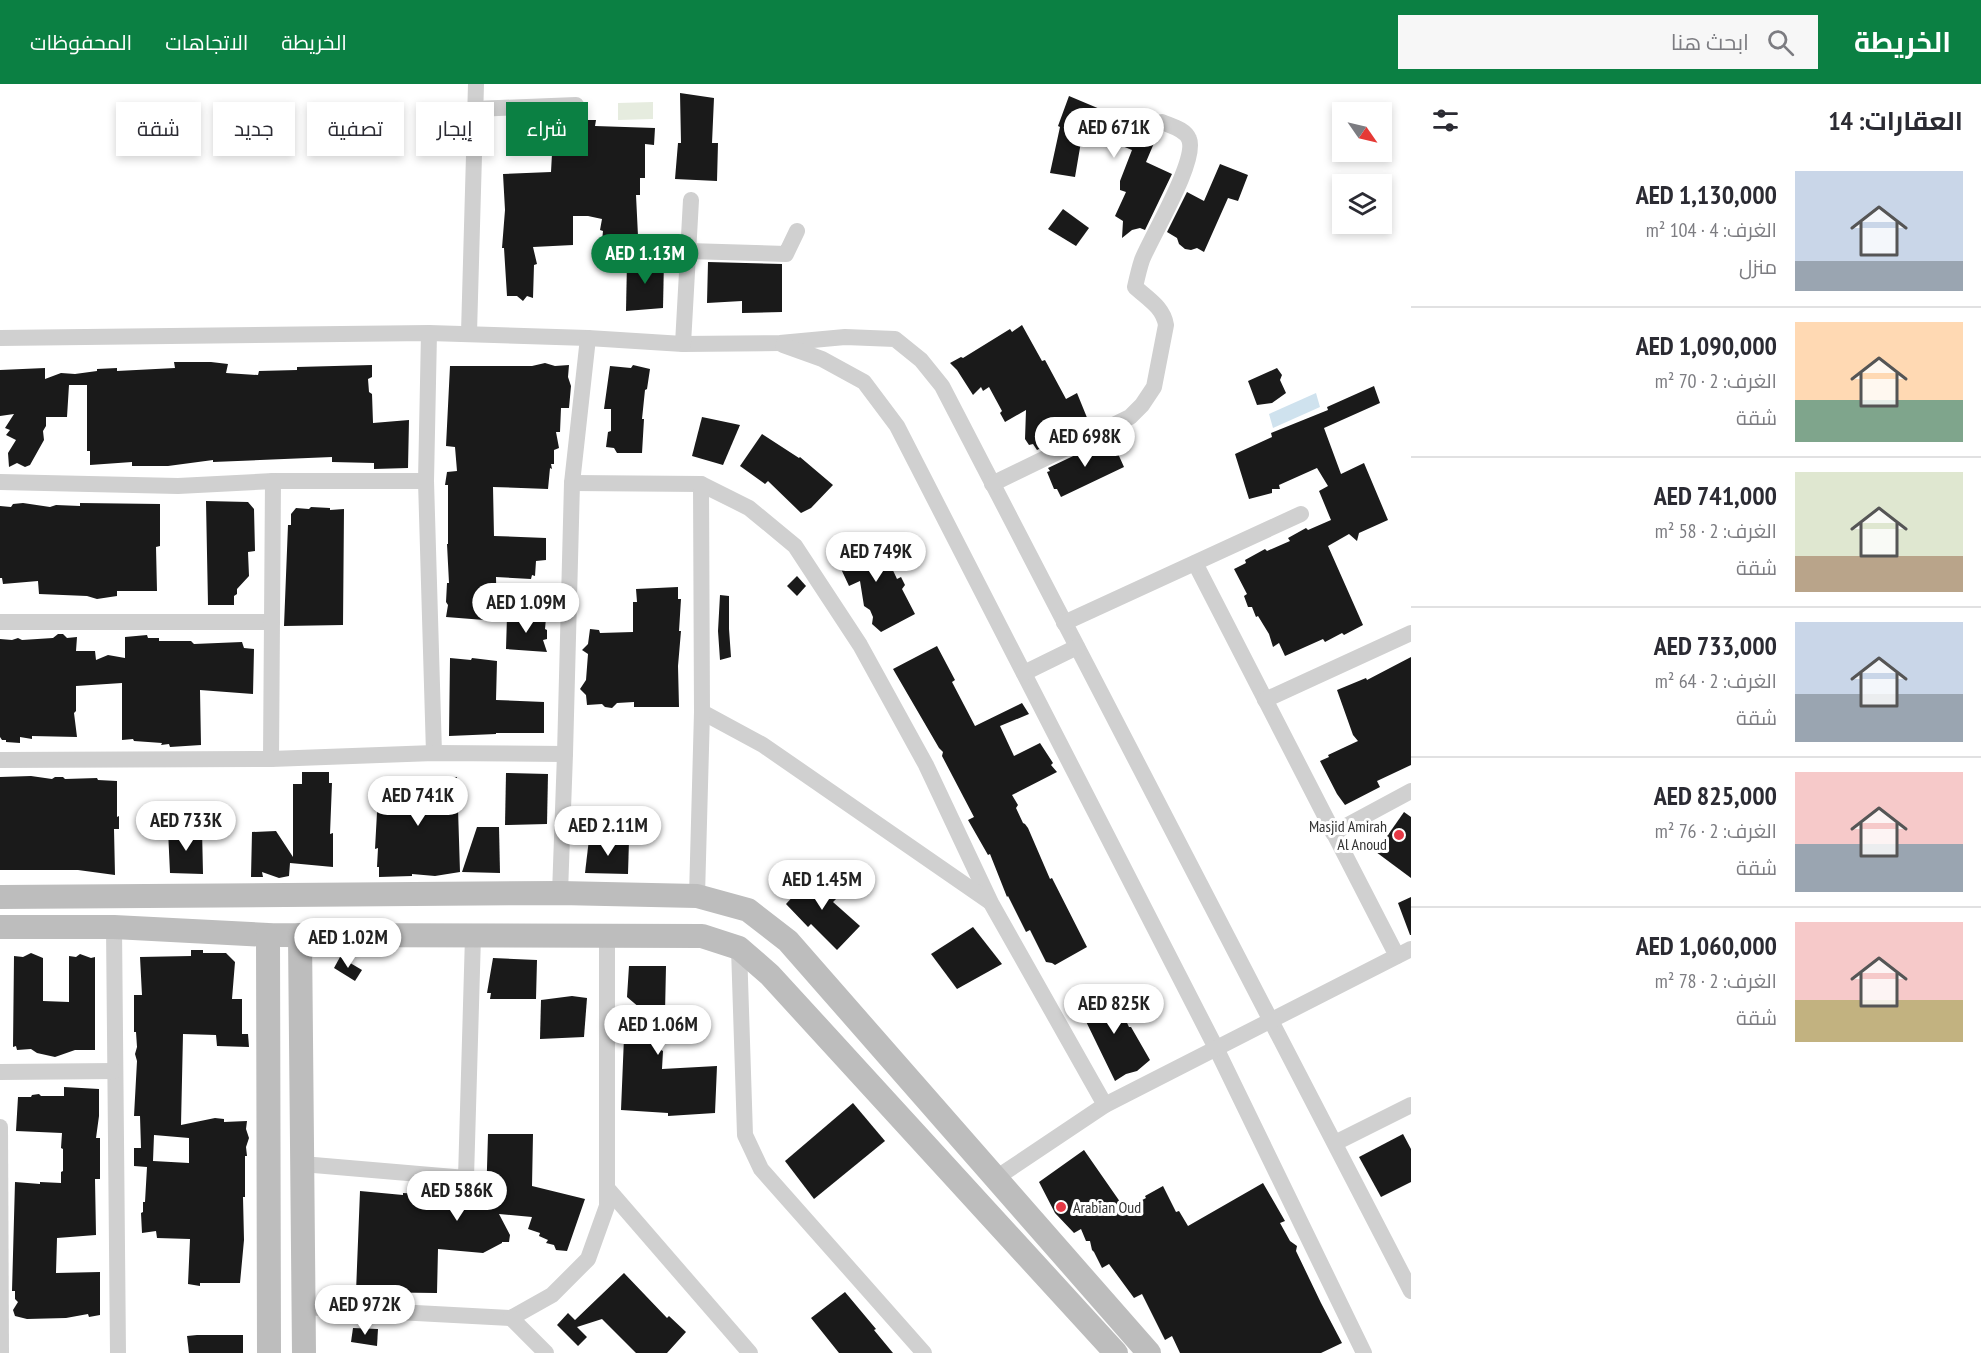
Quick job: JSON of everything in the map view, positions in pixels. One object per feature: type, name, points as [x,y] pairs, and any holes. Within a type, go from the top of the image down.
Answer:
[{"type":"street","points":[[475,102],[476,84]]},
{"type":"street","points":[[992,484],[1130,417],[1142,405],[1154,387],[1166,325],[1164,315],[1159,308],[1135,287],[1142,261],[1190,155],[1191,142],[1182,131],[1162,122]]},
{"type":"street","points":[[469,333],[474,156]]},
{"type":"street","points":[[683,344],[691,200]]},
{"type":"street","points":[[688,251],[786,254],[797,231]]},
{"type":"street","points":[[429,333],[426,480],[434,753]]},
{"type":"street","points":[[0,338],[469,333],[683,344],[780,343],[845,337],[895,339],[921,360],[942,386],[1411,1291]]},
{"type":"street","points":[[560,893],[572,483],[588,338]]},
{"type":"street","points":[[780,343],[822,359],[864,382],[897,426],[1216,1048],[1364,1353]]},
{"type":"street","points":[[0,482],[178,486],[273,481],[426,480]]},
{"type":"street","points":[[271,759],[273,481]]},
{"type":"street","points":[[572,483],[701,484],[749,508],[795,546],[860,645],[926,765],[991,903],[1105,1104]]},
{"type":"street","points":[[697,896],[702,712],[701,484]]},
{"type":"street","points":[[1065,623],[1301,514]]},
{"type":"street","points":[[996,1178],[1105,1104],[1404,953],[1333,833],[1195,563]]},
{"type":"street","points":[[0,622],[272,622]]},
{"type":"street","points":[[1265,700],[1411,633]]},
{"type":"street","points":[[1024,673],[1077,647]]},
{"type":"street","points":[[702,712],[763,745],[991,903]]},
{"type":"street","points":[[0,760],[271,759],[434,753],[565,754]]},
{"type":"street","points":[[1333,833],[1411,791]]},
{"type":"street","points":[[0,897],[560,893],[697,896],[748,910],[788,941],[1149,1353]]},
{"type":"street","points":[[0,927],[114,927],[268,935],[702,936],[739,948],[778,983],[1116,1353]]},
{"type":"street","points":[[114,927],[118,1353]]},
{"type":"street","points":[[268,935],[269,1353]]},
{"type":"street","points":[[300,935],[303,1353]]},
{"type":"street","points":[[302,1164],[466,1178],[473,936]]},
{"type":"street","points":[[303,1307],[511,1318],[552,1295],[588,1259],[607,1206],[607,936]]},
{"type":"street","points":[[739,948],[745,1135],[761,1169],[924,1353]]},
{"type":"street","points":[[0,1072],[115,1071]]},
{"type":"street","points":[[1335,1143],[1411,1105]]},
{"type":"street","points":[[0,1127],[1,1353]]},
{"type":"street","points":[[607,1188],[750,1353]]},
{"type":"street","points":[[511,1318],[546,1353]]},
{"type":"shaded area","points":[[653,102],[653,119],[618,120],[618,103]]},
{"type":"water","points":[[1316,393],[1320,407],[1273,428],[1269,414]]},
{"type":"building","points":[[680,93],[714,98],[712,143],[718,143],[717,181],[675,179],[678,143],[681,143]]},
{"type":"building","points":[[1069,96],[1145,128],[1143,131],[1157,136],[1146,162],[1172,174],[1145,230],[1140,228],[1132,230],[1122,238],[1123,221],[1115,216],[1126,192],[1120,190],[1120,181],[1132,150],[1083,130],[1075,177],[1050,173],[1060,127],[1058,126]]},
{"type":"building","points":[[588,120],[596,120],[595,126],[655,128],[654,145],[645,144],[645,178],[640,178],[640,195],[636,195],[638,236],[633,237],[633,247],[619,246],[620,241],[602,241],[603,231],[600,230],[602,219],[573,216],[573,245],[533,247],[537,264],[534,265],[533,298],[527,296],[523,301],[517,296],[507,296],[504,248],[502,248],[505,210],[503,174],[551,172],[552,156],[588,156]]},
{"type":"building","points":[[1220,164],[1248,175],[1238,201],[1228,198],[1204,252],[1197,248],[1185,249],[1179,244],[1177,238],[1167,232],[1187,192],[1204,201]]},
{"type":"building","points":[[1063,209],[1089,228],[1076,246],[1048,229]]},
{"type":"building","points":[[664,259],[663,308],[626,311],[627,261]]},
{"type":"building","points":[[708,262],[782,264],[782,312],[742,313],[742,301],[707,303]]},
{"type":"building","points":[[1022,325],[1042,361],[1045,360],[1066,399],[1077,393],[1090,425],[1037,450],[1025,439],[1026,410],[1005,422],[1000,413],[1002,411],[989,387],[983,391],[981,387],[973,395],[950,363],[963,358],[1010,329],[1012,332]]},
{"type":"building","points":[[174,362],[228,364],[226,373],[258,375],[259,371],[297,370],[297,367],[372,365],[372,377],[368,379],[369,392],[372,394],[373,423],[409,420],[408,468],[374,469],[374,463],[332,462],[332,457],[213,462],[213,460],[168,466],[132,466],[132,462],[90,465],[90,451],[87,451],[87,385],[69,385],[67,417],[46,417],[44,440],[30,465],[25,467],[17,463],[9,467],[8,453],[16,440],[6,435],[10,430],[5,428],[14,414],[0,416],[0,370],[45,368],[45,379],[61,373],[75,374],[97,371],[97,369],[117,368],[117,371],[175,368]]},
{"type":"building","points":[[545,363],[555,366],[569,365],[568,377],[571,386],[569,408],[561,408],[560,432],[556,432],[559,448],[554,450],[554,464],[551,464],[552,469],[550,468],[548,489],[493,487],[494,536],[546,538],[546,560],[536,561],[535,576],[532,575],[531,579],[496,577],[497,621],[446,617],[447,583],[449,583],[448,485],[445,485],[447,472],[457,471],[455,447],[446,446],[450,366],[532,366]]},
{"type":"building","points":[[633,365],[650,369],[642,419],[644,419],[642,453],[617,453],[614,448],[606,447],[608,432],[611,431],[611,409],[604,409],[610,366],[631,368]]},
{"type":"building","points":[[1277,368],[1282,375],[1280,380],[1286,393],[1272,403],[1257,405],[1248,381]]},
{"type":"building","points":[[1374,386],[1380,403],[1324,428],[1341,474],[1364,463],[1388,520],[1359,533],[1357,541],[1349,534],[1328,546],[1363,625],[1344,635],[1342,633],[1325,642],[1323,639],[1285,656],[1279,643],[1273,647],[1269,634],[1258,616],[1256,617],[1252,607],[1248,607],[1244,596],[1247,594],[1234,569],[1265,549],[1267,551],[1290,541],[1288,538],[1306,528],[1308,530],[1331,520],[1319,491],[1328,486],[1317,468],[1279,485],[1280,489],[1272,489],[1272,493],[1249,499],[1235,454],[1272,437],[1271,433],[1328,410],[1327,407]]},
{"type":"building","points":[[702,417],[740,425],[723,465],[692,456]]},
{"type":"building","points":[[762,434],[800,457],[833,485],[811,508],[801,513],[768,481],[765,484],[740,466]]},
{"type":"building","points":[[1111,438],[1124,467],[1061,497],[1057,489],[1054,489],[1047,472],[1050,471],[1048,468]]},
{"type":"building","points":[[206,501],[248,502],[254,509],[255,551],[248,552],[249,576],[237,589],[234,605],[208,605]]},
{"type":"building","points":[[23,503],[50,507],[80,506],[80,503],[160,504],[160,546],[156,547],[157,591],[117,591],[117,596],[97,599],[87,596],[39,594],[38,581],[3,584],[0,578],[0,506],[11,507],[13,504]]},
{"type":"building","points":[[311,507],[330,508],[330,510],[344,509],[343,625],[284,626],[288,525],[291,525],[291,514],[296,508],[309,509]]},
{"type":"building","points":[[877,536],[897,579],[901,577],[905,585],[902,589],[915,614],[881,632],[872,624],[873,617],[870,610],[864,606],[860,581],[849,586],[835,556]]},
{"type":"building","points":[[797,576],[806,586],[797,596],[787,586]]},
{"type":"building","points":[[678,587],[678,599],[681,599],[679,707],[634,707],[634,702],[617,703],[612,708],[602,704],[587,705],[586,695],[580,689],[586,680],[588,654],[582,650],[588,644],[590,629],[599,630],[600,633],[633,632],[633,602],[637,602],[636,589]]},
{"type":"building","points":[[720,595],[729,596],[731,657],[720,660],[718,631]]},
{"type":"building","points":[[507,616],[546,618],[547,639],[543,640],[547,652],[506,649]]},
{"type":"building","points":[[58,634],[63,634],[67,638],[77,637],[76,651],[95,651],[96,660],[108,655],[125,658],[125,637],[147,635],[148,638],[159,638],[159,641],[191,641],[194,644],[242,642],[244,648],[254,649],[253,694],[200,690],[201,745],[170,747],[169,744],[161,745],[162,743],[134,741],[133,739],[122,740],[122,683],[76,686],[76,711],[74,713],[77,737],[32,736],[32,739],[20,737],[20,743],[2,740],[0,737],[0,639],[53,638]]},
{"type":"building","points":[[937,646],[955,680],[952,682],[975,726],[1022,703],[1029,714],[1000,726],[1014,756],[1040,743],[1057,772],[1012,795],[1050,879],[1052,878],[1087,947],[1055,965],[1046,962],[1030,930],[1026,932],[1007,897],[990,854],[988,855],[968,820],[974,817],[942,756],[943,752],[893,669]]},
{"type":"building","points":[[1411,657],[1411,765],[1377,781],[1380,787],[1345,805],[1320,761],[1358,741],[1353,735],[1337,690],[1366,678],[1367,680]]},
{"type":"building","points":[[450,658],[497,661],[496,700],[544,702],[544,733],[449,736]]},
{"type":"building","points":[[302,772],[329,772],[329,783],[332,783],[330,834],[333,833],[333,867],[290,863],[289,876],[279,878],[262,872],[263,877],[251,877],[252,832],[276,831],[293,857],[293,784],[302,784]]},
{"type":"building","points":[[506,773],[548,774],[547,824],[505,825]]},
{"type":"building","points":[[31,776],[52,779],[55,777],[97,778],[98,780],[117,781],[119,829],[114,829],[115,875],[78,870],[0,870],[0,777]]},
{"type":"building","points":[[457,777],[460,872],[435,876],[412,874],[412,876],[379,877],[378,848],[375,849],[377,779],[415,780]]},
{"type":"building","name":"Masjid Amirah Al Anoud","points":[[1404,812],[1411,817],[1411,878],[1376,852]]},
{"type":"building","points":[[477,827],[499,827],[500,873],[462,872]]},
{"type":"building","points":[[190,828],[202,829],[203,874],[170,873],[168,830],[189,832]]},
{"type":"building","points":[[589,839],[629,840],[628,874],[585,873]]},
{"type":"building","points":[[810,871],[840,895],[833,902],[860,926],[837,950],[811,924],[808,927],[786,904],[806,882],[803,880]]},
{"type":"building","points":[[1411,897],[1411,935],[1410,935],[1398,903]]},
{"type":"building","points":[[973,927],[1002,964],[957,989],[931,954]]},
{"type":"building","points":[[191,950],[203,950],[203,953],[226,953],[235,962],[232,999],[242,999],[242,1034],[248,1034],[249,1047],[217,1046],[216,1035],[183,1034],[181,1125],[215,1118],[224,1119],[224,1122],[247,1121],[246,1129],[249,1138],[246,1147],[247,1156],[245,1156],[244,1240],[240,1283],[200,1283],[200,1286],[188,1284],[190,1239],[157,1238],[156,1231],[142,1233],[141,1213],[143,1202],[145,1202],[147,1167],[134,1166],[134,1148],[141,1148],[140,1116],[134,1116],[137,1047],[136,1032],[134,1032],[134,995],[142,995],[140,957],[191,956]],"holes":[[[154,1135],[189,1138],[189,1163],[153,1161]]]},
{"type":"building","points":[[31,953],[43,958],[43,1001],[69,1002],[69,956],[76,957],[80,954],[95,957],[95,1050],[75,1050],[55,1057],[37,1053],[31,1049],[17,1050],[16,1046],[13,1047],[14,956],[23,957]]},
{"type":"building","points":[[340,957],[362,970],[355,981],[334,968]]},
{"type":"building","points":[[493,958],[537,960],[536,999],[490,999],[491,993],[487,993]]},
{"type":"building","points":[[629,966],[666,966],[662,1069],[717,1066],[715,1113],[668,1116],[668,1113],[621,1110],[625,1013],[647,1014],[627,997]]},
{"type":"building","points":[[1111,989],[1129,1027],[1150,1060],[1137,1071],[1126,1074],[1115,1081],[1078,1005]]},
{"type":"building","points":[[572,996],[587,998],[584,1037],[540,1039],[541,1000]]},
{"type":"building","points":[[64,1087],[99,1089],[96,1138],[100,1138],[100,1179],[95,1179],[96,1235],[57,1238],[56,1273],[100,1272],[100,1315],[27,1319],[15,1316],[13,1310],[18,1302],[15,1299],[15,1291],[12,1291],[15,1182],[61,1183],[63,1149],[61,1148],[62,1133],[16,1131],[18,1097],[31,1097],[39,1094],[41,1096],[64,1096]]},
{"type":"building","points":[[853,1103],[885,1141],[814,1199],[785,1161]]},
{"type":"building","points":[[488,1134],[533,1134],[532,1186],[585,1199],[567,1251],[556,1250],[554,1245],[546,1243],[548,1240],[539,1236],[540,1233],[528,1229],[532,1217],[499,1214],[510,1235],[509,1242],[502,1242],[483,1253],[438,1249],[437,1293],[356,1292],[360,1191],[438,1195],[438,1199],[486,1202]]},
{"type":"building","points":[[1403,1134],[1411,1149],[1411,1182],[1381,1197],[1359,1157]]},
{"type":"building","points":[[1084,1150],[1125,1209],[1163,1186],[1176,1212],[1179,1211],[1188,1226],[1263,1183],[1285,1221],[1280,1223],[1290,1241],[1297,1246],[1296,1251],[1342,1343],[1321,1353],[1180,1353],[1172,1336],[1165,1340],[1142,1294],[1134,1298],[1109,1264],[1102,1268],[1092,1250],[1090,1241],[1086,1241],[1081,1229],[1074,1233],[1055,1213],[1039,1182]]},
{"type":"building","points":[[624,1273],[667,1318],[669,1316],[686,1332],[667,1353],[636,1353],[602,1319],[577,1327],[587,1337],[578,1346],[557,1325],[568,1313],[575,1320]]},
{"type":"building","points":[[845,1292],[893,1353],[839,1353],[811,1318]]},
{"type":"building","points":[[353,1328],[378,1329],[377,1346],[351,1342]]},
{"type":"building","points":[[243,1335],[243,1353],[189,1353],[187,1336]]},
{"type":"place","name":"Masjid Amirah Al Anoud","points":[[1399,835]]},
{"type":"place","name":"Arabian Oud","points":[[1061,1207]]}]
